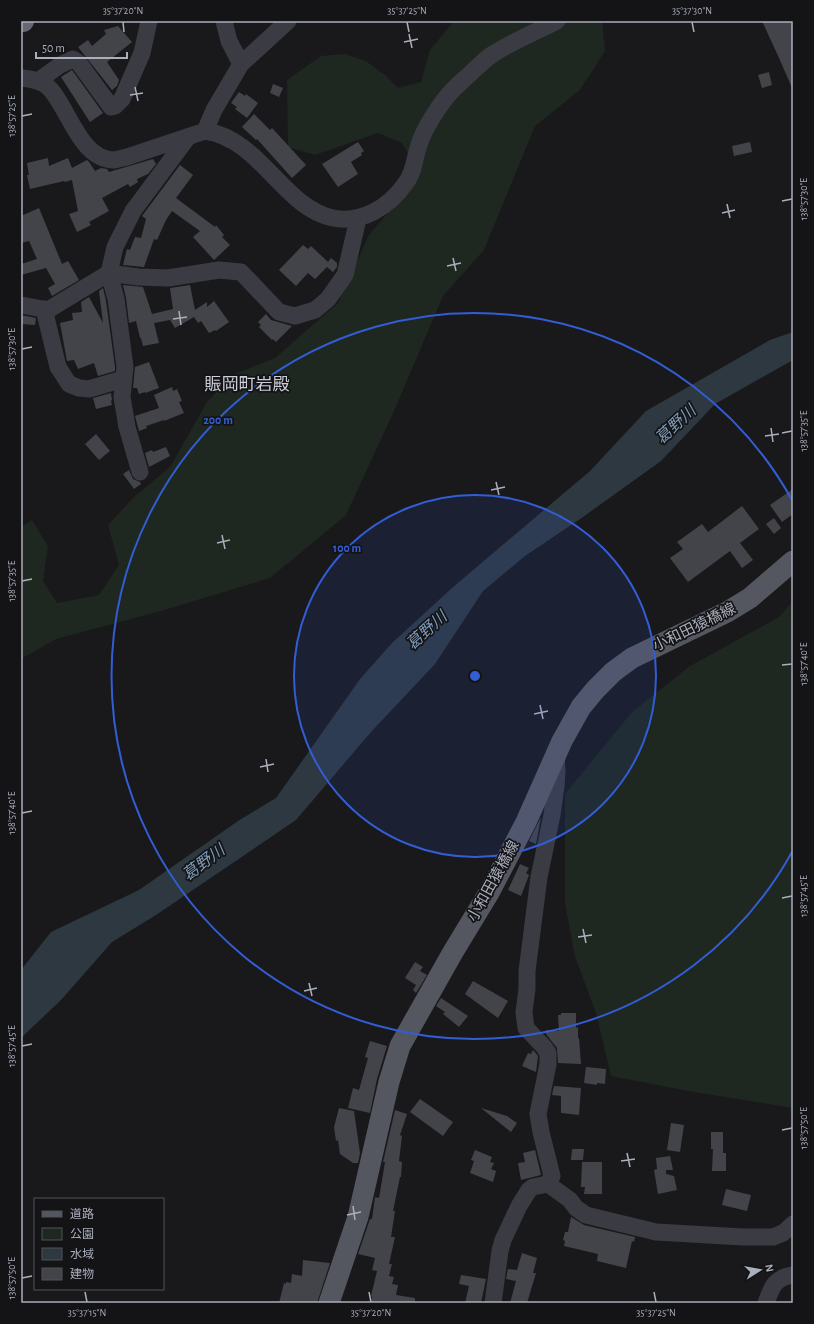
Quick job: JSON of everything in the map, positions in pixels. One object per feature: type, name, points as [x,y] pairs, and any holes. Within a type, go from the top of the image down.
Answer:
[{"type":"main road","name":"小和田猿橋線","points":[[329,1303],[358,1217],[389,1082],[400,1046],[453,952],[490,891],[526,822],[556,756],[581,707],[613,672],[632,658],[651,648],[698,628],[727,612],[750,598],[793,561]]},
{"type":"street","points":[[38,80],[60,65],[74,59],[79,63],[111,107],[115,106],[122,99],[142,53],[149,21]]},
{"type":"street","points":[[224,21],[229,41],[241,64]]},
{"type":"street","points":[[205,130],[214,110],[241,64],[288,21]]},
{"type":"street","points":[[21,78],[38,80],[51,90],[78,136],[90,149],[101,157],[114,160],[188,137],[205,130],[217,132],[227,136],[244,148],[306,207],[332,218],[345,220],[358,219],[374,212],[390,201],[406,184],[415,164],[419,144],[434,116],[449,93],[492,55],[557,21]]},
{"type":"street","points":[[140,472],[127,427],[122,397],[123,380],[126,367],[116,299],[109,273],[115,247],[133,211],[188,137]]},
{"type":"street","points":[[21,305],[48,310],[109,273],[138,277],[168,278],[219,270],[241,272],[279,312],[295,316],[316,310],[328,299],[345,275],[358,219]]},
{"type":"street","points":[[44,309],[58,367],[69,384],[79,388],[89,389],[123,380]]},
{"type":"street","points":[[548,1184],[552,1176],[538,1114],[548,1064],[548,1053],[526,1028],[524,1012],[527,989],[527,971],[539,877],[552,815],[556,786],[556,756]]},
{"type":"street","points":[[493,1303],[500,1252],[505,1234],[519,1206],[529,1190],[533,1187],[548,1184],[570,1200],[576,1208],[586,1215],[656,1232],[743,1237],[773,1237],[783,1233],[793,1224]]},
{"type":"street","points":[[766,1303],[775,1283],[784,1276],[793,1275]]},
{"type":"green space","points":[[454,21],[602,21],[605,51],[580,90],[535,126],[484,250],[443,296],[394,411],[346,515],[270,578],[161,611],[56,639],[21,659],[21,527],[32,520],[48,546],[43,581],[57,603],[99,595],[119,565],[108,525],[133,498],[170,467],[207,402],[232,375],[275,358],[338,303],[369,235],[420,175],[402,143],[378,133],[315,155],[288,147],[287,80],[321,56],[345,54],[366,61],[385,75],[398,88],[421,82],[430,50]]},
{"type":"green space","points":[[793,601],[793,1108],[688,1091],[611,1076],[596,1013],[575,957],[565,903],[565,794],[632,712],[690,666],[779,617]]},
{"type":"green space","points":[[792,1197],[793,1303],[791,1303]]},
{"type":"water","name":"葛野川","points":[[793,332],[793,360],[715,404],[661,461],[583,517],[525,556],[483,591],[435,664],[371,732],[296,820],[156,915],[112,942],[61,1000],[21,1038],[21,970],[51,932],[139,890],[238,821],[276,798],[360,679],[392,643],[452,588],[590,471],[646,411],[770,340]]},
{"type":"building","points":[[762,21],[793,21],[793,90],[779,58]]},
{"type":"building","points":[[118,26],[132,42],[107,62],[119,80],[117,86],[112,90],[78,47],[88,40],[92,46],[106,34],[104,30]]},
{"type":"building","points":[[72,70],[103,113],[90,122],[61,77]]},
{"type":"building","points":[[769,72],[772,85],[762,88],[758,75]]},
{"type":"building","points":[[273,84],[283,88],[279,97],[270,93]]},
{"type":"building","points":[[239,92],[245,96],[246,94],[258,103],[247,118],[235,109],[237,107],[231,103]]},
{"type":"building","points":[[254,114],[270,130],[272,128],[306,165],[292,178],[257,139],[256,140],[242,127]]},
{"type":"building","points":[[358,142],[364,151],[361,153],[362,155],[351,162],[358,174],[338,187],[322,164]]},
{"type":"building","points":[[750,142],[752,152],[734,156],[732,146]]},
{"type":"building","points":[[48,158],[49,166],[68,158],[72,168],[87,160],[95,171],[101,168],[107,169],[109,172],[153,159],[156,164],[148,174],[137,179],[138,182],[130,187],[128,184],[102,198],[109,211],[89,222],[91,225],[77,232],[69,214],[78,211],[72,180],[30,189],[27,175],[29,175],[27,163]]},
{"type":"building","points":[[180,165],[193,175],[176,198],[215,227],[216,225],[224,235],[222,237],[230,245],[214,260],[193,237],[200,231],[172,211],[157,240],[154,239],[144,267],[123,265],[127,249],[130,250],[135,237],[141,238],[146,219],[142,216]]},
{"type":"building","points":[[39,208],[62,264],[68,261],[79,280],[52,296],[48,288],[55,284],[46,268],[21,275],[21,264],[37,259],[29,241],[21,243],[21,216]]},
{"type":"building","points":[[303,245],[308,249],[311,246],[328,262],[331,258],[337,263],[337,267],[333,272],[327,267],[315,279],[308,273],[296,286],[279,270]]},
{"type":"building","points":[[123,285],[143,287],[152,314],[173,309],[170,288],[190,285],[195,310],[207,302],[207,307],[214,301],[229,322],[216,331],[215,330],[209,333],[201,321],[198,323],[194,317],[175,328],[170,320],[154,323],[159,343],[143,346],[136,321],[129,323]]},
{"type":"building","points":[[103,288],[115,371],[98,376],[94,363],[78,369],[74,360],[67,361],[60,323],[73,320],[72,313],[82,312],[81,302],[89,297],[103,323],[99,291]]},
{"type":"building","points":[[266,314],[271,320],[292,326],[276,342],[259,327],[261,325],[258,322]]},
{"type":"building","points":[[21,315],[36,318],[35,325],[21,324]]},
{"type":"building","points":[[149,362],[159,388],[139,394],[137,388],[133,388],[135,367]]},
{"type":"building","points":[[172,387],[173,391],[177,389],[182,401],[179,402],[184,413],[146,426],[147,428],[139,431],[135,416],[159,408],[154,395]]},
{"type":"building","points":[[111,393],[112,405],[96,409],[93,398]]},
{"type":"building","points":[[96,434],[110,451],[99,460],[85,444]]},
{"type":"building","points":[[166,447],[170,456],[149,467],[145,453],[152,450],[153,452]]},
{"type":"building","points":[[129,470],[133,479],[141,484],[134,489],[123,474]]},
{"type":"building","points":[[793,489],[793,514],[782,522],[770,505]]},
{"type":"building","points":[[742,506],[759,529],[740,543],[753,560],[742,568],[730,551],[688,582],[670,558],[683,549],[677,542],[702,524],[708,532]]},
{"type":"building","points":[[774,518],[781,528],[774,534],[766,524]]},
{"type":"building","points":[[541,817],[536,844],[529,841]]},
{"type":"building","points":[[520,864],[529,868],[526,873],[529,875],[521,896],[508,890]]},
{"type":"building","points":[[415,962],[423,967],[420,971],[427,975],[416,993],[413,990],[416,985],[405,978]]},
{"type":"building","points":[[473,981],[508,1001],[498,1018],[465,994]]},
{"type":"building","points":[[441,998],[468,1016],[459,1027],[443,1014],[445,1012],[436,1006]]},
{"type":"building","points":[[561,1013],[576,1013],[576,1028],[578,1027],[581,1064],[558,1063],[557,1048],[546,1034],[546,1030],[559,1031],[558,1015],[561,1015]]},
{"type":"building","points":[[370,1041],[387,1046],[377,1079],[370,1113],[348,1108],[353,1088],[359,1090],[368,1058],[365,1057]]},
{"type":"building","points":[[533,1050],[538,1056],[536,1072],[522,1066],[528,1053],[531,1054]]},
{"type":"building","points":[[586,1067],[606,1069],[605,1084],[597,1083],[597,1085],[584,1083]]},
{"type":"building","points":[[554,1086],[581,1088],[579,1115],[561,1113],[561,1096],[552,1095]]},
{"type":"building","points":[[420,1099],[453,1122],[443,1136],[410,1112]]},
{"type":"building","points":[[339,1108],[354,1111],[360,1153],[358,1163],[353,1163],[340,1154],[334,1127]]},
{"type":"building","points":[[481,1108],[507,1116],[517,1123],[511,1132]]},
{"type":"building","points":[[395,1110],[407,1114],[400,1135],[402,1136],[399,1161],[402,1162],[401,1177],[393,1211],[395,1211],[391,1237],[395,1237],[389,1264],[392,1264],[389,1276],[394,1277],[392,1284],[398,1285],[396,1295],[415,1298],[415,1303],[371,1303],[371,1296],[377,1271],[372,1270],[375,1258],[358,1254],[370,1219],[372,1219],[375,1197],[379,1198],[385,1162],[383,1162]]},
{"type":"building","points":[[671,1123],[684,1125],[680,1152],[667,1150]]},
{"type":"building","points":[[711,1132],[723,1132],[723,1153],[726,1153],[726,1171],[712,1171],[713,1149],[711,1149]]},
{"type":"building","points":[[572,1149],[584,1149],[583,1160],[571,1160]]},
{"type":"building","points":[[475,1150],[492,1157],[490,1162],[494,1163],[491,1169],[496,1171],[493,1182],[470,1173],[474,1161],[471,1160]]},
{"type":"building","points":[[535,1150],[541,1175],[521,1180],[518,1163],[525,1162],[523,1153]]},
{"type":"building","points":[[670,1156],[673,1170],[666,1170],[666,1174],[674,1176],[677,1190],[658,1194],[654,1170],[657,1169],[656,1158]]},
{"type":"building","points":[[582,1162],[602,1162],[602,1194],[584,1194],[585,1187],[581,1187]]},
{"type":"building","points":[[726,1189],[751,1195],[747,1211],[722,1205]]},
{"type":"building","points":[[571,1217],[584,1225],[635,1237],[634,1242],[632,1241],[626,1268],[597,1261],[598,1254],[564,1246],[565,1241],[563,1240],[565,1232],[568,1232]]},
{"type":"building","points":[[522,1253],[537,1258],[533,1273],[536,1273],[527,1303],[510,1303],[516,1281],[506,1279],[508,1269],[517,1270]]},
{"type":"building","points":[[303,1260],[330,1263],[317,1303],[279,1303],[284,1283],[291,1283],[292,1274],[302,1276]]},
{"type":"building","points":[[461,1275],[486,1279],[481,1303],[465,1303],[469,1286],[459,1284]]},
{"type":"district","name":"賑岡町岩殿","points":[[247,384]]}]
